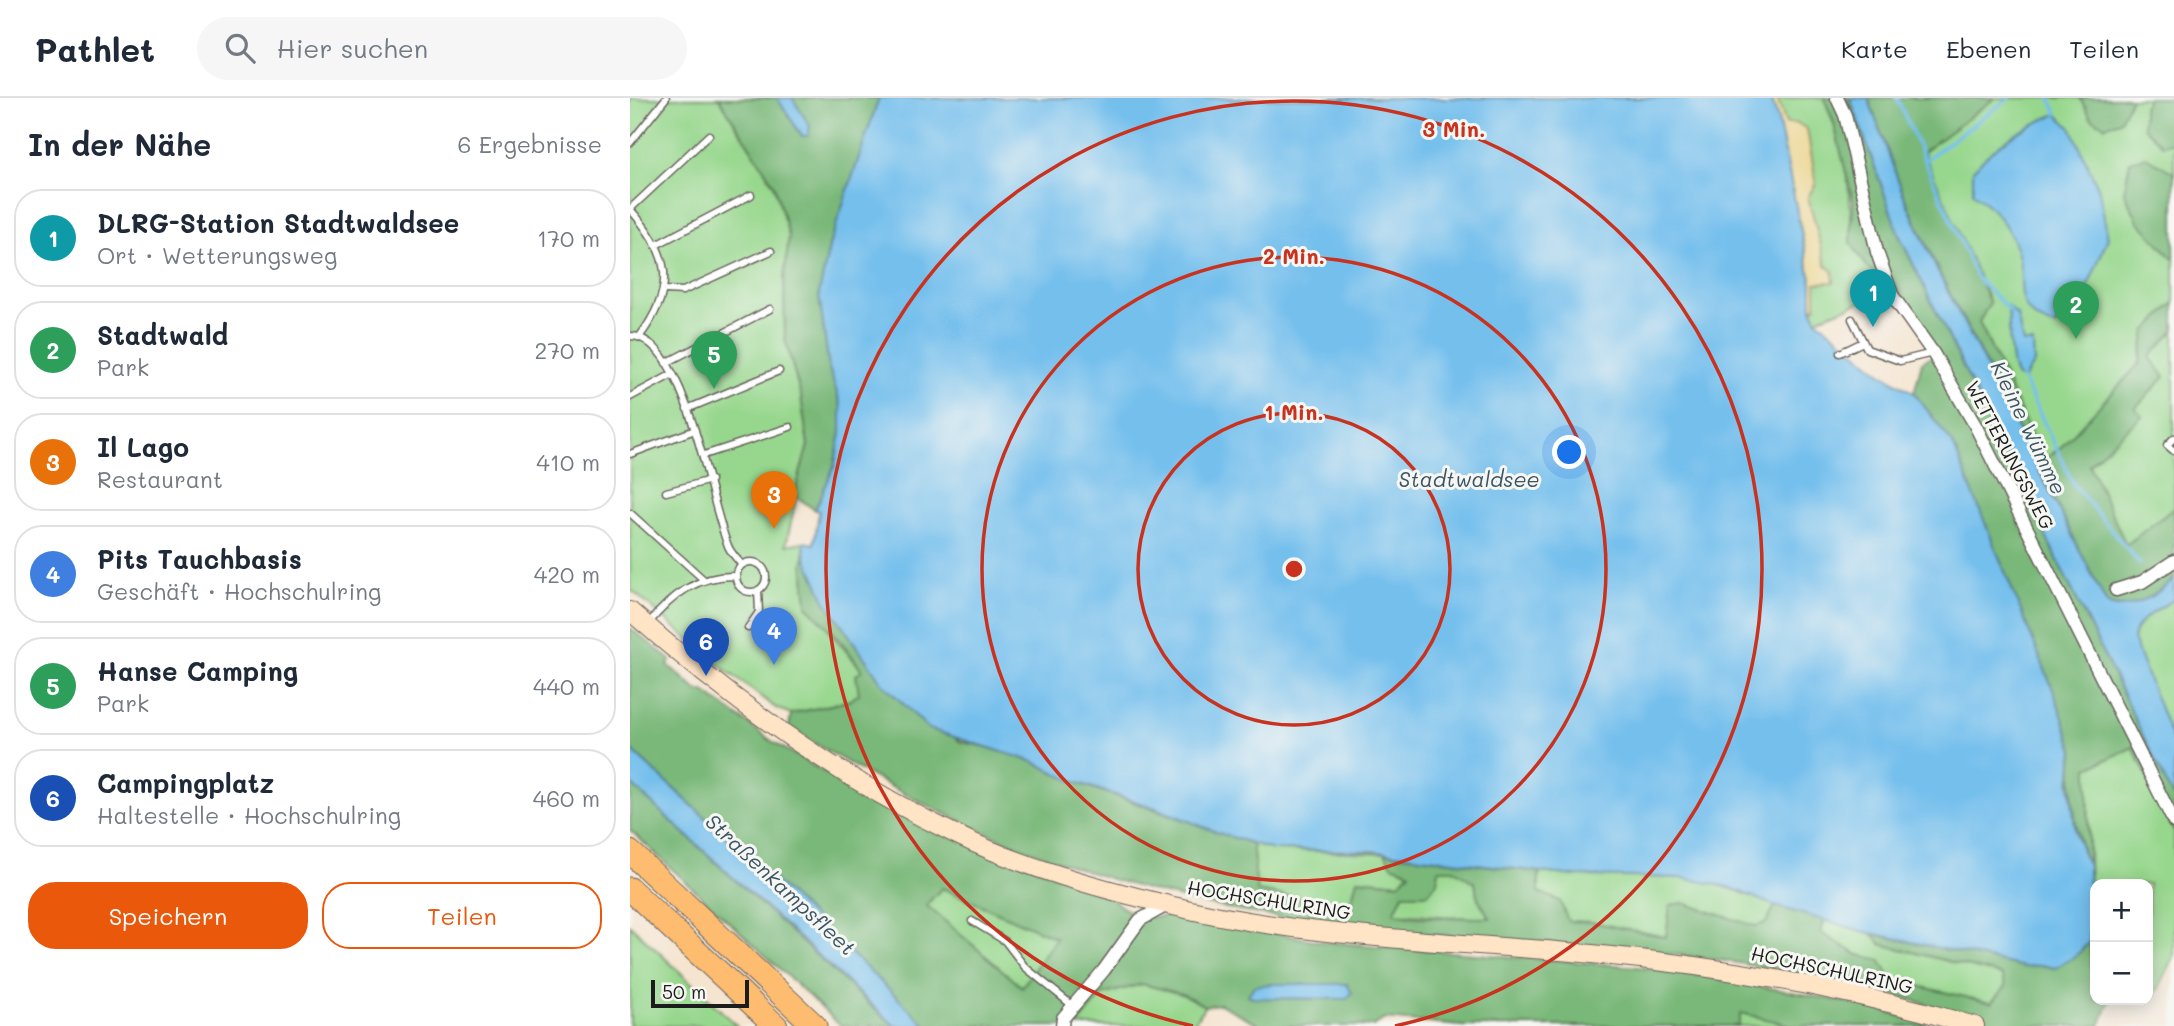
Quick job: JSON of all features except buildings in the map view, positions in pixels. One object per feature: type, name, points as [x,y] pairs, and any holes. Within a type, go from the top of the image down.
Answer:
[{"type":"highway","points":[[630,852],[815,1026]]},
{"type":"highway","points":[[630,889],[776,1026]]},
{"type":"street","name":"WETTERUNGSWEG","points":[[1838,98],[1845,115],[1877,252],[1892,295],[1933,353],[1975,425],[2174,822]]},
{"type":"street","points":[[2116,590],[2142,582],[2174,561]]},
{"type":"street","name":"HOCHSCHULRING","points":[[630,611],[752,711],[884,797],[960,837],[1048,870],[1167,905],[1355,934],[1593,954],[1727,970],[1821,986],[1975,1026]]},
{"type":"street","points":[[1127,893],[1140,920]]},
{"type":"street","points":[[1062,1026],[1063,1018],[1140,920],[1167,905]]},
{"type":"lane","points":[[630,143],[666,98]]},
{"type":"lane","points":[[640,336],[658,312],[666,290],[656,245],[630,209],[709,135]]},
{"type":"lane","points":[[656,245],[751,195]]},
{"type":"lane","points":[[666,290],[683,291],[771,251]]},
{"type":"lane","points":[[666,363],[770,310]]},
{"type":"lane","points":[[1852,318],[1867,349],[1900,361],[1933,353]]},
{"type":"lane","points":[[630,336],[640,336],[655,348],[666,363],[688,409],[704,455],[729,548],[742,565]]},
{"type":"lane","points":[[1840,353],[1863,342]]},
{"type":"lane","points":[[688,409],[779,371]]},
{"type":"lane","points":[[630,397],[671,375]]},
{"type":"lane","points":[[704,455],[790,427]]},
{"type":"lane","points":[[630,454],[695,430]]},
{"type":"lane","points":[[2174,438],[2167,445],[2174,451]]},
{"type":"lane","points":[[666,492],[711,481]]},
{"type":"lane","points":[[630,513],[703,579]]},
{"type":"lane","points":[[736,576],[742,565],[753,562],[762,567],[765,582],[758,590],[759,612],[748,628]]},
{"type":"lane","points":[[647,626],[671,598],[703,579],[736,576]]},
{"type":"lane","points":[[736,576],[742,588],[758,590]]},
{"type":"lane","points":[[972,920],[1005,942],[1026,967],[1073,1006]]},
{"type":"green space","points":[[630,98],[719,98],[774,185],[789,236],[784,279],[785,339],[801,396],[808,445],[786,545],[804,542],[804,580],[830,632],[862,670],[856,675],[860,694],[848,701],[791,714],[776,708],[714,661],[630,589]]},
{"type":"green space","points":[[719,98],[777,98],[802,136],[808,136],[792,98],[879,98],[830,243],[819,294],[829,368],[841,406],[841,433],[834,467],[815,510],[794,495],[808,445],[801,396],[785,339],[784,279],[789,236],[774,185]]},
{"type":"green space","points":[[1777,98],[1824,98],[1846,169],[1851,243],[1896,289],[1816,319],[1812,309],[1816,306],[1816,283],[1833,271],[1826,265]]},
{"type":"green space","points":[[1824,98],[1850,98],[1900,237],[2174,799],[2174,832],[2133,747],[2088,768],[2088,867],[2074,810],[2074,750],[1953,444],[1914,393],[1922,362],[1938,353],[1894,285],[1867,267],[1851,243],[1853,201],[1833,120]]},
{"type":"green space","points":[[1868,98],[1995,98],[1923,152],[1990,303],[1979,322],[2043,460],[2060,448],[2140,363],[2146,331],[2174,303],[2174,331],[2150,357],[2165,377],[2135,408],[2142,416],[2089,464],[2126,545],[2174,508],[2174,579],[2151,596],[2124,607],[2107,604],[1938,270],[1904,196]]},
{"type":"green space","points":[[1873,98],[2174,98],[2174,542],[2107,598]]},
{"type":"green space","points":[[2080,98],[2131,98],[2120,121],[2105,126],[2091,118]]},
{"type":"green space","points":[[2148,98],[2174,98],[2174,142],[2162,145],[2143,127],[2143,107]]},
{"type":"green space","points":[[2146,157],[2174,173],[2174,260],[2138,221],[2124,192],[2130,161]]},
{"type":"green space","points":[[806,558],[826,602],[882,682],[961,742],[994,748],[1034,762],[1072,781],[1252,843],[1257,891],[1350,907],[1357,879],[1399,883],[1410,872],[1392,865],[1385,853],[1539,872],[1539,892],[1560,901],[1568,921],[1591,922],[1666,937],[1670,905],[1683,903],[1755,926],[1766,923],[1775,906],[1824,920],[1821,933],[1858,955],[1880,960],[1892,980],[1991,1003],[2006,986],[2002,975],[1881,944],[1873,934],[2024,967],[2042,965],[2054,968],[2076,956],[2090,941],[2090,1005],[2108,1005],[2100,1026],[1999,1025],[1917,1001],[1793,972],[1665,953],[1423,934],[1302,921],[1182,898],[1123,882],[1064,863],[951,816],[895,789],[789,727],[791,714],[848,701],[859,694],[856,675],[862,670],[840,640],[807,606],[803,562]],"holes":[[[1439,869],[1453,869],[1475,883],[1478,899],[1490,918],[1416,917],[1394,913],[1403,894],[1428,894],[1437,882]]]},
{"type":"green space","points":[[2174,599],[2174,745],[2133,640],[2143,621]]},
{"type":"green space","points":[[630,628],[671,660],[668,665],[699,692],[703,691],[773,742],[869,798],[1113,899],[1126,910],[1140,916],[1172,915],[1324,942],[1638,967],[1867,1006],[1934,1026],[1794,1026],[1741,1013],[1738,1026],[1463,1026],[1385,1019],[1373,1026],[1262,1026],[1220,1004],[1205,1006],[1182,994],[1142,984],[1102,995],[1077,1026],[927,1026],[774,880],[630,749]],"holes":[[[942,888],[1056,938],[1022,987],[926,905]],[[1347,984],[1347,999],[1255,998]]]},
{"type":"green space","points":[[2133,747],[2174,832],[2174,957],[2155,995],[2153,879],[2090,879],[2090,901],[2088,768]]},
{"type":"green space","points":[[630,783],[895,1026],[841,1026],[630,830]]},
{"type":"green space","points":[[1252,843],[1273,850],[1385,853],[1392,865],[1411,872],[1399,883],[1357,879],[1350,907],[1257,891]]},
{"type":"green space","points":[[1439,869],[1453,869],[1475,883],[1478,899],[1490,919],[1394,913],[1403,894],[1437,882]]},
{"type":"green space","points":[[1539,872],[1694,880],[1729,888],[1775,906],[1766,923],[1755,927],[1683,903],[1666,937],[1591,922],[1568,921],[1538,892]]},
{"type":"green space","points":[[942,888],[1056,938],[1022,987],[925,905]]},
{"type":"green space","points":[[1824,920],[1873,934],[1881,944],[2003,975],[2006,986],[1991,1003],[1891,980],[1880,960],[1858,955],[1821,933]]},
{"type":"green space","points":[[630,925],[737,1026],[630,1026]]},
{"type":"green space","points":[[1142,984],[1182,994],[1205,1006],[1192,1026],[1077,1026],[1102,995]]},
{"type":"green space","points":[[1741,1012],[1794,1026],[1738,1026]]},
{"type":"sand","points":[[1771,98],[1777,98],[1786,124],[1797,123],[1807,129],[1816,183],[1808,197],[1826,265],[1833,271],[1834,282],[1816,283],[1816,306],[1812,309],[1812,283]]},
{"type":"water","points":[[777,98],[792,98],[810,126],[808,136],[802,136]]},
{"type":"water","name":"Stadtwaldsee","points":[[879,98],[1771,98],[1778,119],[1812,283],[1812,309],[1816,319],[1881,373],[1914,393],[1953,444],[2054,692],[2074,750],[2070,784],[2076,834],[2088,867],[2090,941],[2076,956],[2055,968],[2042,965],[2024,967],[1862,931],[1775,906],[1729,887],[1682,878],[1573,876],[1372,851],[1273,850],[1072,781],[1034,762],[929,729],[882,683],[826,602],[806,558],[804,542],[814,544],[819,511],[815,510],[834,467],[841,433],[841,406],[829,368],[819,294],[830,243]]},
{"type":"water","points":[[1850,98],[1868,98],[1904,196],[1937,270],[2107,604],[2115,607],[2133,605],[2174,579],[2174,599],[2143,620],[2133,639],[2174,745],[2174,799],[1900,237]]},
{"type":"water","points":[[2057,114],[2072,129],[2099,190],[2108,238],[2089,284],[2055,326],[2030,313],[2025,304],[2016,247],[1999,217],[1973,193],[1973,170],[2011,137]]},
{"type":"water","points":[[2008,307],[2017,315],[2023,343],[2033,343],[2034,363],[2023,380],[2016,376],[2012,360]]},
{"type":"water","points":[[630,749],[774,880],[927,1026],[895,1026],[630,783]]},
{"type":"water","points":[[1347,984],[1352,993],[1347,999],[1255,998],[1248,995],[1254,986]]},
{"type":"waterway","points":[[1897,98],[1977,278],[2009,310]]},
{"type":"waterway","points":[[1925,160],[2009,98]]},
{"type":"waterway","points":[[2050,98],[2057,114]]},
{"type":"waterway","name":"Kleine Wümme","points":[[2022,377],[2074,485],[2140,564]]},
{"type":"place","name":"DLRG-Station Stadtwaldsee","points":[[1873,327]]},
{"type":"place","name":"Stadtwald","points":[[2076,339]]},
{"type":"place","name":"Hanse Camping","points":[[714,389]]},
{"type":"place","name":"Il Lago","points":[[774,529]]},
{"type":"place","name":"Pits Tauchbasis","points":[[774,665]]},
{"type":"place","name":"Campingplatz","points":[[706,676]]},
{"type":"water label","name":"Straßenkampsfleet","points":[[780,885]]}]
